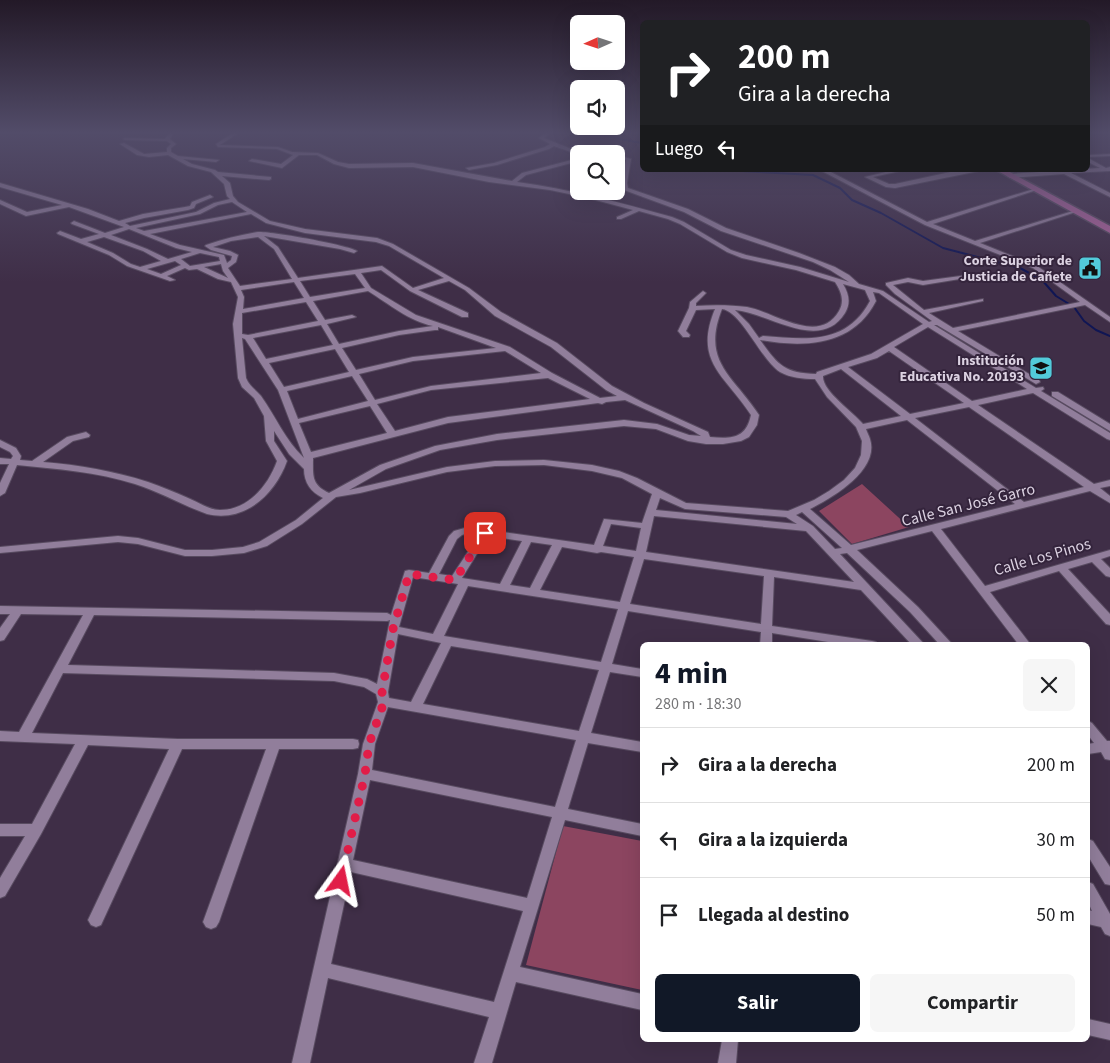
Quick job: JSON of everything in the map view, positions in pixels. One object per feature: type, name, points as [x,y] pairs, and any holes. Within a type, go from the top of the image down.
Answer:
[{"type":"highway","points":[[1025,183],[1110,230]]},
{"type":"highway","points":[[1027,183],[1110,226]]},
{"type":"street","points":[[228,183],[230,196],[234,200],[250,213],[268,222],[305,231],[376,240],[392,245],[467,289],[498,314],[554,345],[609,388],[696,429],[704,434],[706,441]]},
{"type":"street","points":[[517,183],[589,196],[682,223],[717,245],[744,257],[798,268],[837,281],[881,292],[906,310],[922,315],[981,300]]},
{"type":"street","points":[[847,183],[927,224],[1042,270],[1110,320]]},
{"type":"street","points":[[880,183],[888,186],[895,186],[908,183]]},
{"type":"street","points":[[1085,183],[1110,195]]},
{"type":"street","points":[[0,185],[70,205],[131,227],[178,247],[222,256],[226,271],[236,285],[241,297],[238,312],[238,336],[242,378],[245,385],[257,397],[292,452],[308,466]]},
{"type":"street","points":[[625,188],[696,214],[719,228],[828,266],[842,273],[857,286]]},
{"type":"street","points":[[927,224],[1035,189]]},
{"type":"street","points":[[120,223],[143,216],[186,209],[192,207],[194,203],[210,197]]},
{"type":"street","points":[[79,242],[131,227],[198,213],[216,204],[234,200]]},
{"type":"street","points":[[0,202],[29,214],[70,205]]},
{"type":"street","points":[[618,218],[639,209]]},
{"type":"street","points":[[974,243],[1074,211]]},
{"type":"street","points":[[144,233],[250,213]]},
{"type":"street","points":[[74,223],[145,250],[167,261]]},
{"type":"street","points":[[60,234],[111,254],[129,265],[172,280]]},
{"type":"street","points":[[176,258],[189,268],[225,264],[234,261],[235,255],[231,252],[211,249],[208,246],[216,242],[258,234],[270,234],[354,251]]},
{"type":"street","points":[[258,234],[276,248],[392,434]]},
{"type":"street","points":[[276,248],[303,241]]},
{"type":"street","points":[[140,269],[200,251]]},
{"type":"street","points":[[162,275],[185,266]]},
{"type":"street","points":[[199,267],[236,285],[295,280],[382,268],[412,290],[465,315]]},
{"type":"street","points":[[356,271],[369,290],[418,320],[443,326],[507,349],[549,375],[602,402]]},
{"type":"street","points":[[966,276],[923,283],[908,280],[888,284],[922,315],[1110,437]]},
{"type":"street","points":[[412,290],[449,279]]},
{"type":"street","points":[[693,308],[751,310],[804,329],[820,330],[840,316],[845,306],[846,296],[837,281]]},
{"type":"street","points":[[238,312],[369,290]]},
{"type":"street","points":[[763,338],[821,340],[842,335],[851,329],[871,306],[873,301],[869,290]]},
{"type":"street","points":[[686,335],[682,331],[693,308],[692,303],[703,293]]},
{"type":"street","points":[[953,330],[1086,303]]},
{"type":"street","points":[[722,308],[743,320],[764,351],[778,367],[791,375],[818,377],[820,374],[890,348],[933,322]]},
{"type":"street","points":[[0,550],[118,538],[185,553],[244,550],[263,544],[299,522],[332,496],[383,466],[438,448],[497,437],[624,423],[657,427],[675,435],[706,441],[738,439],[746,435],[753,425],[755,415],[742,394],[720,370],[710,345],[710,335],[722,308]]},
{"type":"street","points":[[238,336],[248,336],[352,317]]},
{"type":"street","points":[[933,322],[953,330],[1110,428]]},
{"type":"street","points":[[265,362],[336,346],[443,326]]},
{"type":"street","points":[[248,336],[282,390],[308,456],[309,479],[317,491],[332,496],[362,492],[420,475],[456,467],[529,462],[568,465],[618,473],[684,506],[789,514],[804,509],[844,485],[862,464],[866,454],[867,447],[861,427],[822,386],[818,377]]},
{"type":"street","points":[[890,348],[1110,500]]},
{"type":"street","points":[[282,390],[413,360],[507,349]]},
{"type":"street","points":[[843,367],[1024,506]]},
{"type":"street","points":[[295,422],[431,388],[549,375]]},
{"type":"street","points":[[861,427],[1046,388]]},
{"type":"street","points":[[308,456],[471,416],[627,398]]},
{"type":"street","points":[[0,461],[118,476],[151,487],[211,513],[230,512],[253,502],[272,484],[278,474],[282,461],[270,441],[268,416]]},
{"type":"street","points":[[34,464],[70,439],[86,435]]},
{"type":"street","points":[[0,443],[13,450],[17,456],[0,493]]},
{"type":"street","name":"Calle San José Garro","points":[[833,553],[1110,483]]},
{"type":"street","points":[[483,1063],[640,556],[646,526],[657,494]]},
{"type":"street","points":[[804,509],[849,548],[944,642]]},
{"type":"street","points":[[652,512],[809,528]]},
{"type":"street","points":[[789,514],[809,528],[916,642]]},
{"type":"street","points":[[598,550],[607,521],[646,526]]},
{"type":"street","points":[[935,528],[1023,642]]},
{"type":"street","points":[[433,576],[458,533],[468,530],[769,575],[864,587]]},
{"type":"street","points":[[415,707],[442,640],[460,580],[485,533]]},
{"type":"street","points":[[504,587],[527,540]]},
{"type":"street","points":[[534,592],[558,544]]},
{"type":"street","name":"Calle Los Pinos","points":[[983,590],[1110,553]]},
{"type":"street","points":[[1093,558],[1110,574]]},
{"type":"street","points":[[1061,567],[1110,621]]},
{"type":"street","points":[[301,1063],[365,774],[369,744],[383,697],[390,623],[409,574],[460,580],[852,642]]},
{"type":"street","points":[[766,642],[769,575]]},
{"type":"street","points":[[0,610],[91,611],[390,623],[442,640],[640,673]]},
{"type":"street","points":[[0,638],[18,610]]},
{"type":"street","points":[[24,737],[62,669],[91,611]]},
{"type":"street","points":[[62,669],[334,677],[367,683],[383,697],[415,707],[640,747]]},
{"type":"street","points":[[1090,728],[1108,749]]},
{"type":"street","points":[[0,736],[178,744],[353,744]]},
{"type":"street","points":[[0,891],[36,830],[84,740]]},
{"type":"street","points":[[96,920],[178,744]]},
{"type":"street","points":[[211,922],[274,744]]},
{"type":"street","points":[[1090,749],[1108,749]]},
{"type":"street","points":[[365,774],[640,830]]},
{"type":"street","points":[[0,830],[36,830]]},
{"type":"street","points":[[1090,848],[1110,879]]},
{"type":"street","points":[[345,864],[532,906]]},
{"type":"street","points":[[1090,893],[1108,925]]},
{"type":"street","points":[[1090,918],[1108,925]]},
{"type":"street","points":[[322,969],[499,1011]]},
{"type":"street","points":[[511,973],[640,1002]]},
{"type":"street","points":[[1090,1027],[1110,1032]]},
{"type":"street","points":[[727,1063],[730,1042]]},
{"type":"shaded area","points":[[862,484],[909,527],[852,544],[819,511]]},
{"type":"shaded area","points":[[563,826],[640,841],[640,990],[526,965]]},
{"type":"waterway","points":[[829,183],[840,188],[852,200],[881,213],[943,248],[1020,268],[1042,280],[1056,296],[1074,307],[1084,321],[1096,330],[1110,336]]},
{"type":"place","name":"Corte Superior de Justicia de Cañete","points":[[1090,268]]},
{"type":"place","name":"Institución Educativa No. 20193","points":[[1041,368]]},
{"type":"route","points":[[341,881],[365,774],[369,744],[384,702],[382,692],[393,629],[409,574],[455,580],[485,533]]}]
